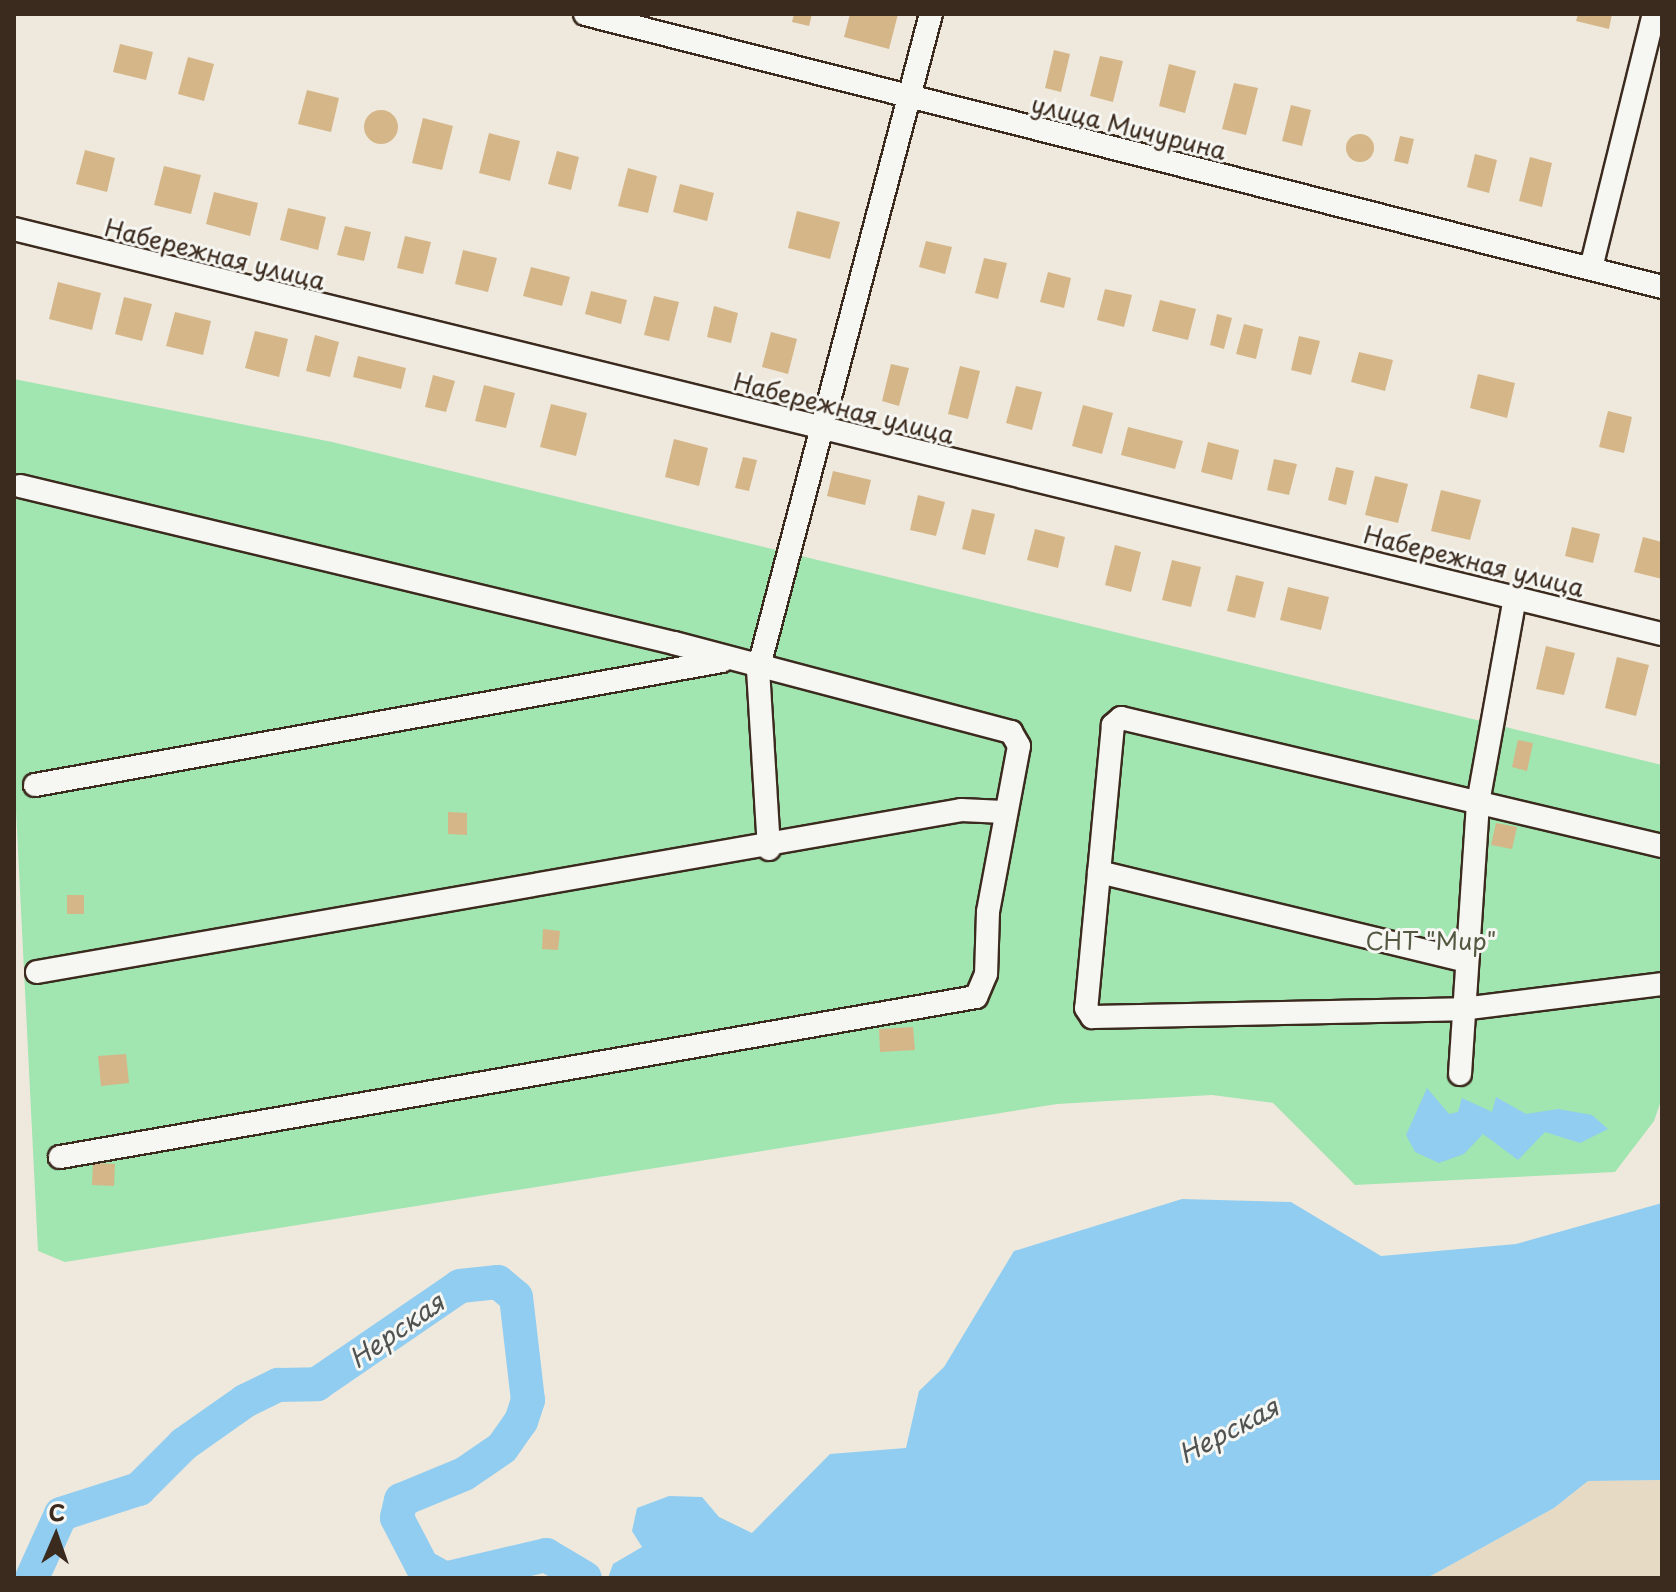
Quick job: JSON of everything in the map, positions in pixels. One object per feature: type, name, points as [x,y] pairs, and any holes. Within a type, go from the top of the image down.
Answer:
[{"type":"street","name":"улица Мичурина","points":[[585,14],[910,100],[1662,287]]},
{"type":"street","points":[[769,849],[758,670],[824,430],[931,14]]},
{"type":"street","points":[[1591,268],[1654,14]]},
{"type":"street","name":"Набережная улица","points":[[14,229],[1662,634]]},
{"type":"street","points":[[20,486],[1011,732],[1019,746],[1004,812],[986,974],[976,997],[955,1007],[60,1157]]},
{"type":"street","points":[[1460,1074],[1464,960],[1478,803],[1515,597]]},
{"type":"street","points":[[35,785],[723,661]]},
{"type":"street","points":[[1662,846],[1121,718],[1113,725],[1086,1008],[1092,1017],[1462,1009],[1662,984]]},
{"type":"street","points":[[37,972],[769,849],[961,810],[1004,812]]},
{"type":"street","points":[[1099,872],[1464,960]]},
{"type":"shaded area","points":[[1662,1480],[1662,1578],[1427,1578],[1554,1508],[1588,1481]]},
{"type":"green space","name":"СНТ \"Мир\"","points":[[14,379],[332,442],[1662,765],[1662,1098],[1654,1121],[1615,1172],[1355,1185],[1273,1103],[1212,1095],[1057,1104],[65,1262],[38,1251],[14,770]]},
{"type":"water","points":[[1427,1088],[1449,1114],[1458,1112],[1462,1098],[1492,1112],[1496,1097],[1526,1114],[1558,1109],[1592,1115],[1608,1129],[1580,1143],[1545,1132],[1518,1160],[1483,1134],[1464,1154],[1439,1163],[1415,1152],[1406,1135]]},
{"type":"water","points":[[1182,1199],[1291,1202],[1381,1256],[1516,1244],[1662,1203],[1662,1480],[1588,1481],[1554,1508],[1427,1578],[608,1578],[613,1564],[642,1547],[632,1531],[637,1508],[669,1496],[702,1497],[719,1517],[752,1533],[830,1454],[906,1448],[919,1391],[944,1367],[1014,1251]]},
{"type":"building","points":[[794,14],[812,14],[809,26],[792,22]]},
{"type":"building","points":[[850,14],[898,14],[889,49],[844,37]]},
{"type":"building","points":[[1578,14],[1612,14],[1609,29],[1576,21]]},
{"type":"building","points":[[120,44],[153,52],[146,80],[113,72]]},
{"type":"building","points":[[1054,50],[1070,54],[1061,92],[1045,88]]},
{"type":"building","points":[[1100,56],[1123,61],[1113,102],[1090,96]]},
{"type":"building","points":[[188,57],[214,64],[204,101],[178,94]]},
{"type":"building","points":[[1169,64],[1196,71],[1185,113],[1159,106]]},
{"type":"building","points":[[1234,83],[1258,88],[1246,135],[1222,129]]},
{"type":"building","points":[[307,90],[339,98],[331,132],[298,124]]},
{"type":"building","points":[[1291,105],[1311,110],[1302,146],[1282,141]]},
{"type":"building","points":[[381,110],[393,115],[398,127],[393,139],[381,144],[369,139],[364,127],[369,115]]},
{"type":"building","points":[[423,118],[453,126],[442,170],[412,163]]},
{"type":"building","points":[[489,133],[520,141],[510,181],[479,173]]},
{"type":"building","points":[[1360,134],[1370,138],[1374,148],[1370,158],[1360,162],[1350,158],[1346,148],[1350,138]]},
{"type":"building","points":[[1400,136],[1414,139],[1408,164],[1394,161]]},
{"type":"building","points":[[85,150],[115,158],[107,192],[76,184]]},
{"type":"building","points":[[557,151],[579,157],[571,190],[548,184]]},
{"type":"building","points":[[1475,154],[1497,160],[1489,193],[1467,187]]},
{"type":"building","points":[[1530,157],[1552,163],[1542,207],[1519,201]]},
{"type":"building","points":[[164,166],[201,175],[191,214],[154,205]]},
{"type":"building","points":[[628,168],[657,176],[648,213],[618,206]]},
{"type":"building","points":[[680,184],[714,193],[707,221],[673,212]]},
{"type":"building","points":[[214,192],[258,203],[250,236],[206,224]]},
{"type":"building","points":[[288,208],[326,217],[318,250],[280,240]]},
{"type":"building","points":[[797,211],[840,222],[830,259],[788,248]]},
{"type":"building","points":[[345,226],[371,232],[364,261],[337,255]]},
{"type":"building","points":[[405,236],[431,242],[423,274],[397,268]]},
{"type":"building","points":[[926,241],[952,247],[945,274],[919,267]]},
{"type":"building","points":[[463,250],[497,258],[488,292],[455,284]]},
{"type":"building","points":[[984,258],[1007,263],[998,299],[975,293]]},
{"type":"building","points":[[531,267],[570,277],[562,306],[523,296]]},
{"type":"building","points":[[1048,272],[1071,278],[1064,308],[1040,302]]},
{"type":"building","points":[[58,282],[101,293],[92,330],[49,319]]},
{"type":"building","points":[[1105,289],[1132,295],[1124,327],[1097,320]]},
{"type":"building","points":[[591,291],[627,300],[621,324],[585,314]]},
{"type":"building","points":[[654,296],[679,302],[669,341],[644,335]]},
{"type":"building","points":[[124,297],[152,304],[142,341],[115,334]]},
{"type":"building","points":[[1160,300],[1196,309],[1188,340],[1152,331]]},
{"type":"building","points":[[714,306],[738,313],[731,343],[707,337]]},
{"type":"building","points":[[175,312],[211,321],[203,355],[166,346]]},
{"type":"building","points":[[1217,314],[1232,318],[1224,349],[1210,345]]},
{"type":"building","points":[[1244,324],[1263,329],[1256,359],[1236,354]]},
{"type":"building","points":[[255,331],[288,339],[279,377],[245,368]]},
{"type":"building","points":[[771,332],[797,339],[788,374],[762,367]]},
{"type":"building","points":[[315,335],[339,342],[330,377],[306,371]]},
{"type":"building","points":[[1299,336],[1320,341],[1311,375],[1291,370]]},
{"type":"building","points":[[1359,352],[1393,360],[1385,391],[1351,382]]},
{"type":"building","points":[[358,356],[406,368],[401,389],[353,377]]},
{"type":"building","points":[[891,364],[909,368],[899,406],[882,401]]},
{"type":"building","points":[[960,366],[980,371],[968,419],[948,414]]},
{"type":"building","points":[[1478,374],[1515,383],[1507,418],[1470,408]]},
{"type":"building","points":[[433,375],[455,381],[446,412],[425,407]]},
{"type":"building","points":[[484,385],[515,393],[506,428],[475,421]]},
{"type":"building","points":[[1016,386],[1042,392],[1032,430],[1006,423]]},
{"type":"building","points":[[551,404],[587,413],[576,456],[540,447]]},
{"type":"building","points":[[1083,405],[1113,413],[1102,454],[1072,446]]},
{"type":"building","points":[[1608,411],[1632,417],[1624,453],[1599,447]]},
{"type":"building","points":[[1128,427],[1183,441],[1175,469],[1121,455]]},
{"type":"building","points":[[674,439],[708,448],[699,486],[665,477]]},
{"type":"building","points":[[1208,442],[1239,450],[1232,480],[1201,472]]},
{"type":"building","points":[[743,457],[757,460],[749,491],[735,488]]},
{"type":"building","points":[[1274,459],[1297,464],[1289,495],[1267,490]]},
{"type":"building","points":[[1336,467],[1354,471],[1346,505],[1328,500]]},
{"type":"building","points":[[833,471],[871,480],[865,505],[827,496]]},
{"type":"building","points":[[1375,476],[1408,484],[1398,523],[1365,515]]},
{"type":"building","points":[[1441,490],[1481,500],[1470,540],[1431,531]]},
{"type":"building","points":[[918,495],[945,502],[936,536],[910,530]]},
{"type":"building","points":[[972,509],[995,514],[985,555],[962,549]]},
{"type":"building","points":[[1572,527],[1600,534],[1593,563],[1565,556]]},
{"type":"building","points":[[1035,529],[1065,537],[1058,568],[1027,560]]},
{"type":"building","points":[[1643,537],[1662,542],[1662,579],[1634,572]]},
{"type":"building","points":[[1115,545],[1141,552],[1131,592],[1105,585]]},
{"type":"building","points":[[1172,560],[1201,567],[1191,607],[1162,600]]},
{"type":"building","points":[[1236,575],[1264,582],[1255,618],[1227,611]]},
{"type":"building","points":[[1288,587],[1329,597],[1321,630],[1280,620]]},
{"type":"building","points":[[1546,646],[1575,653],[1564,695],[1536,689]]},
{"type":"building","points":[[1617,657],[1649,665],[1636,716],[1605,708]]},
{"type":"building","points":[[1518,740],[1533,743],[1527,771],[1512,767]]},
{"type":"building","points":[[448,812],[467,813],[467,835],[448,834]]},
{"type":"building","points":[[1496,823],[1517,827],[1512,849],[1491,845]]},
{"type":"building","points":[[67,895],[84,895],[84,914],[67,914]]},
{"type":"building","points":[[543,929],[560,931],[558,950],[542,949]]},
{"type":"building","points":[[913,1027],[915,1050],[880,1052],[879,1029]]},
{"type":"building","points":[[126,1054],[129,1083],[101,1086],[98,1056]]},
{"type":"building","points":[[93,1163],[115,1164],[114,1186],[92,1185]]},
{"type":"waterway","name":"Нерская","points":[[32,1578],[61,1514],[139,1489],[184,1444],[245,1401],[278,1385],[317,1384],[460,1286],[498,1282],[516,1297],[528,1400],[521,1421],[502,1448],[464,1474],[401,1500],[397,1518],[422,1566],[444,1578]]},
{"type":"waterway","name":"Нерская","points":[[448,1578],[546,1555],[585,1578]]}]
